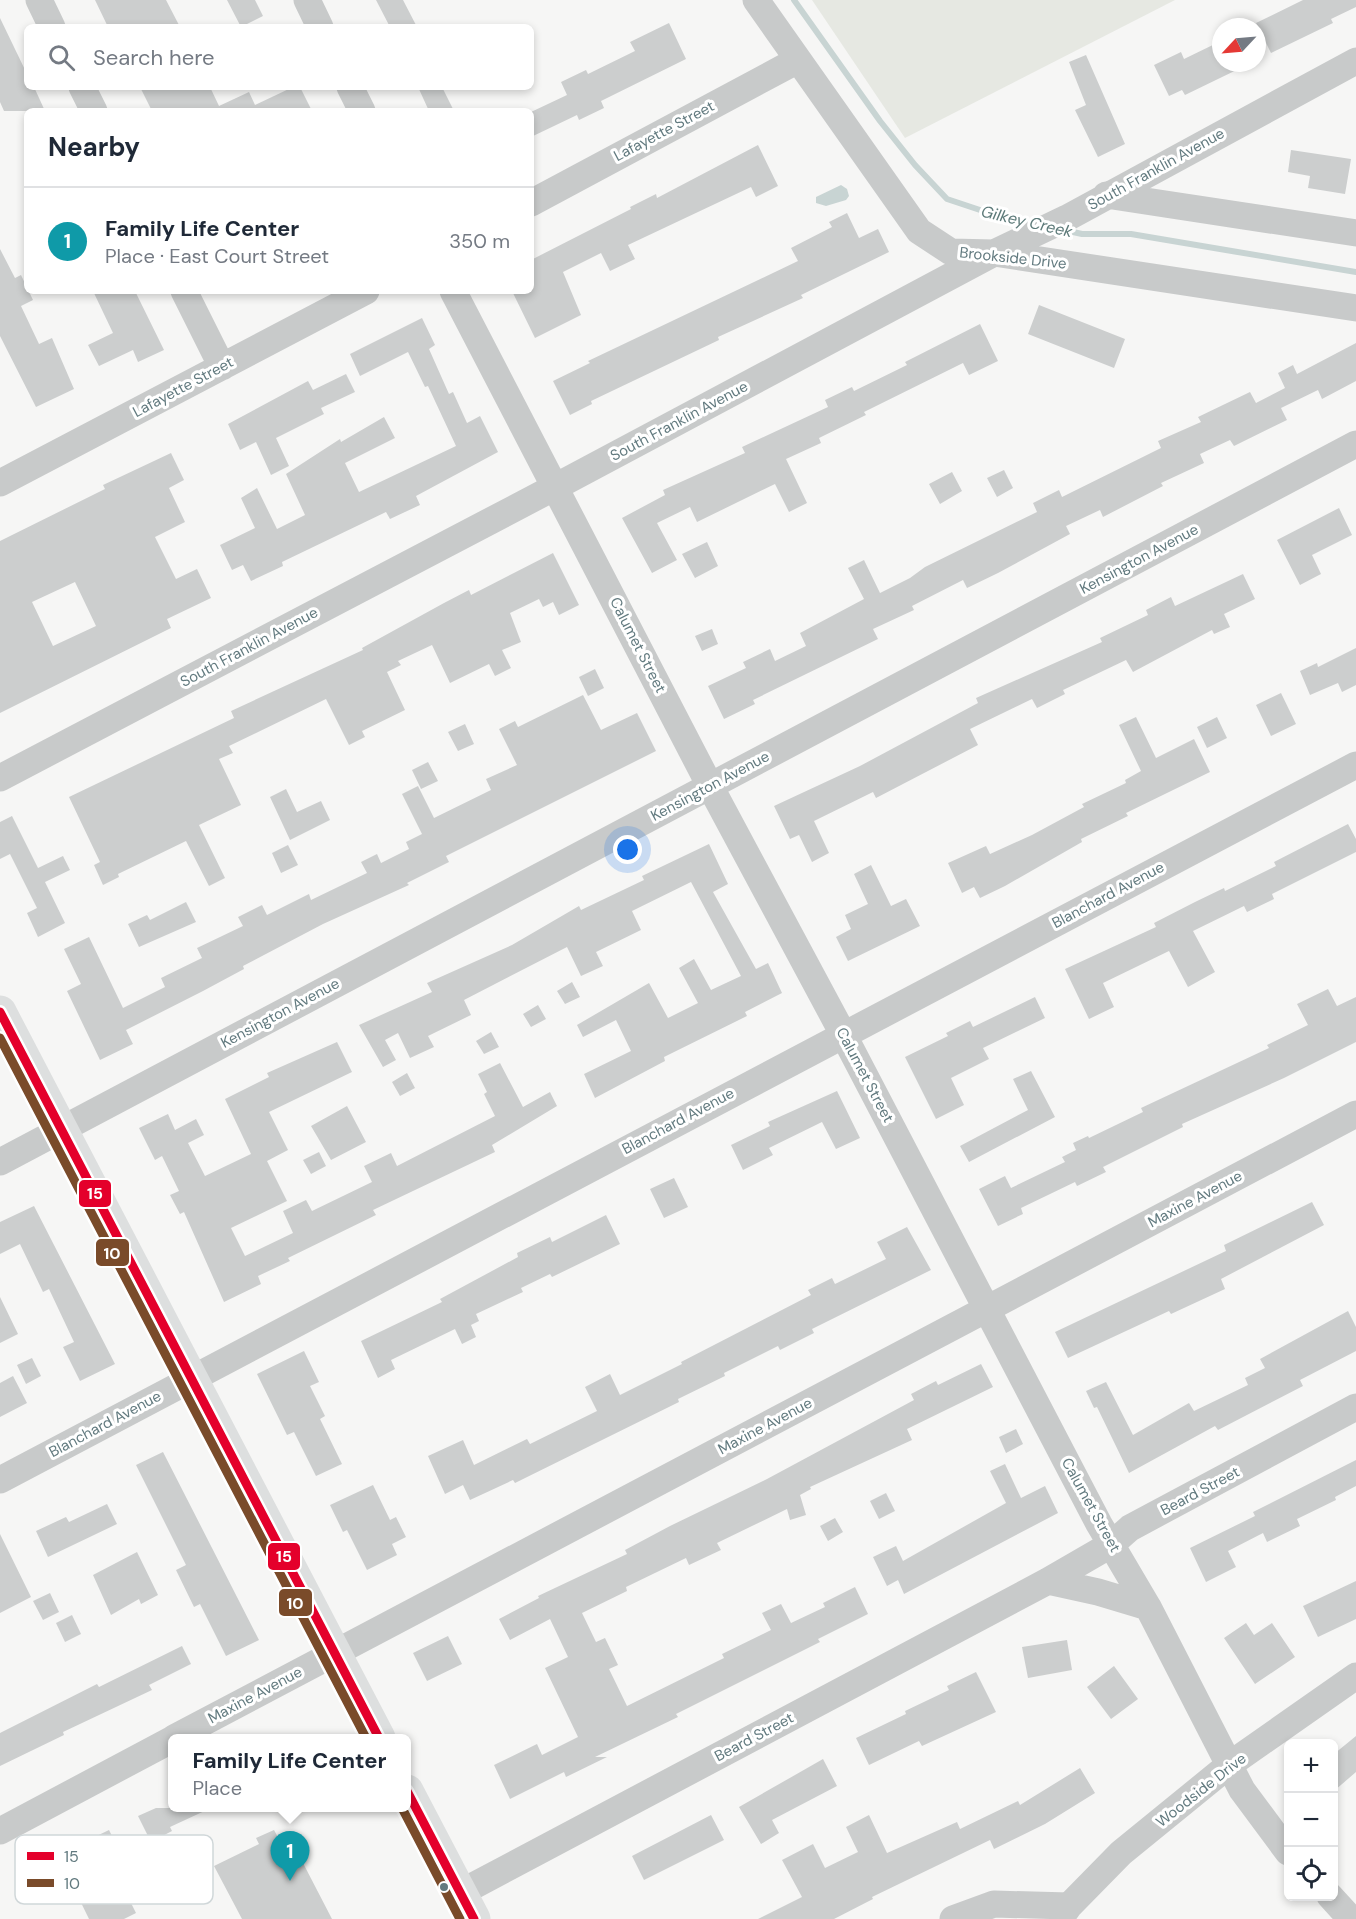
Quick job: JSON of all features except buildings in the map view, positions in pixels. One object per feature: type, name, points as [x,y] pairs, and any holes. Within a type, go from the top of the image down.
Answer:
[{"type":"main road","points":[[0,1012],[377,1734]]},
{"type":"main road","points":[[411,1799],[467,1906]]},
{"type":"street","points":[[39,0],[51,24]]},
{"type":"street","points":[[307,0],[319,24]]},
{"type":"street","name":"Brookside Drive","points":[[756,0],[920,231],[951,252],[994,253],[1356,308]]},
{"type":"street","name":"Lafayette Street","points":[[534,201],[798,60]]},
{"type":"street","name":"South Franklin Avenue","points":[[0,778],[557,486],[994,253],[1067,218],[1356,61]]},
{"type":"street","points":[[84,90],[92,108]]},
{"type":"street","points":[[352,90],[360,108]]},
{"type":"street","points":[[1106,195],[1356,233]]},
{"type":"street","points":[[186,294],[222,367]]},
{"type":"street","name":"Lafayette Street","points":[[3,474],[222,367],[360,294]]},
{"type":"street","name":"Calumet Street","points":[[455,294],[557,486],[710,786],[1112,1544],[1148,1607],[1242,1790],[1284,1847]]},
{"type":"street","name":"Kensington Avenue","points":[[0,1162],[1356,444]]},
{"type":"street","name":"Blanchard Avenue","points":[[0,1480],[1356,765]]},
{"type":"street","name":"Maxine Avenue","points":[[182,1734],[1356,1114]]},
{"type":"street","name":"Beard Street","points":[[467,1906],[1048,1581],[1112,1544],[1130,1528],[1356,1407]]},
{"type":"street","points":[[1048,1581],[1098,1592],[1148,1607]]},
{"type":"street","name":"Woodside Drive","points":[[1065,1912],[1121,1853],[1230,1765],[1356,1676]]},
{"type":"street","name":"Maxine Avenue","points":[[0,1831],[168,1742]]},
{"type":"street","points":[[1335,1901],[1351,1919]]},
{"type":"street","points":[[953,1919],[994,1904],[1065,1912]]},
{"type":"shaded area","points":[[812,0],[1175,0],[905,138]]},
{"type":"shaded area","points":[[841,185],[847,189],[849,196],[846,200],[826,206],[816,203],[816,197]]},
{"type":"waterway","name":"Gilkey Creek","points":[[794,0],[880,121],[915,165],[947,199],[1001,217],[1033,224]]},
{"type":"waterway","name":"Gilkey Creek","points":[[1064,230],[1082,234],[1131,234],[1356,272]]},
{"type":"transit line","name":"15","points":[[0,1012],[377,1734]]},
{"type":"transit line","name":"10","points":[[0,1038],[364,1734]]},
{"type":"transit line","name":"15","points":[[411,1799],[474,1919]]},
{"type":"transit line","name":"10","points":[[404,1812],[460,1919]]},
{"type":"place","name":"Family Life Center","points":[[290,1881]]}]
